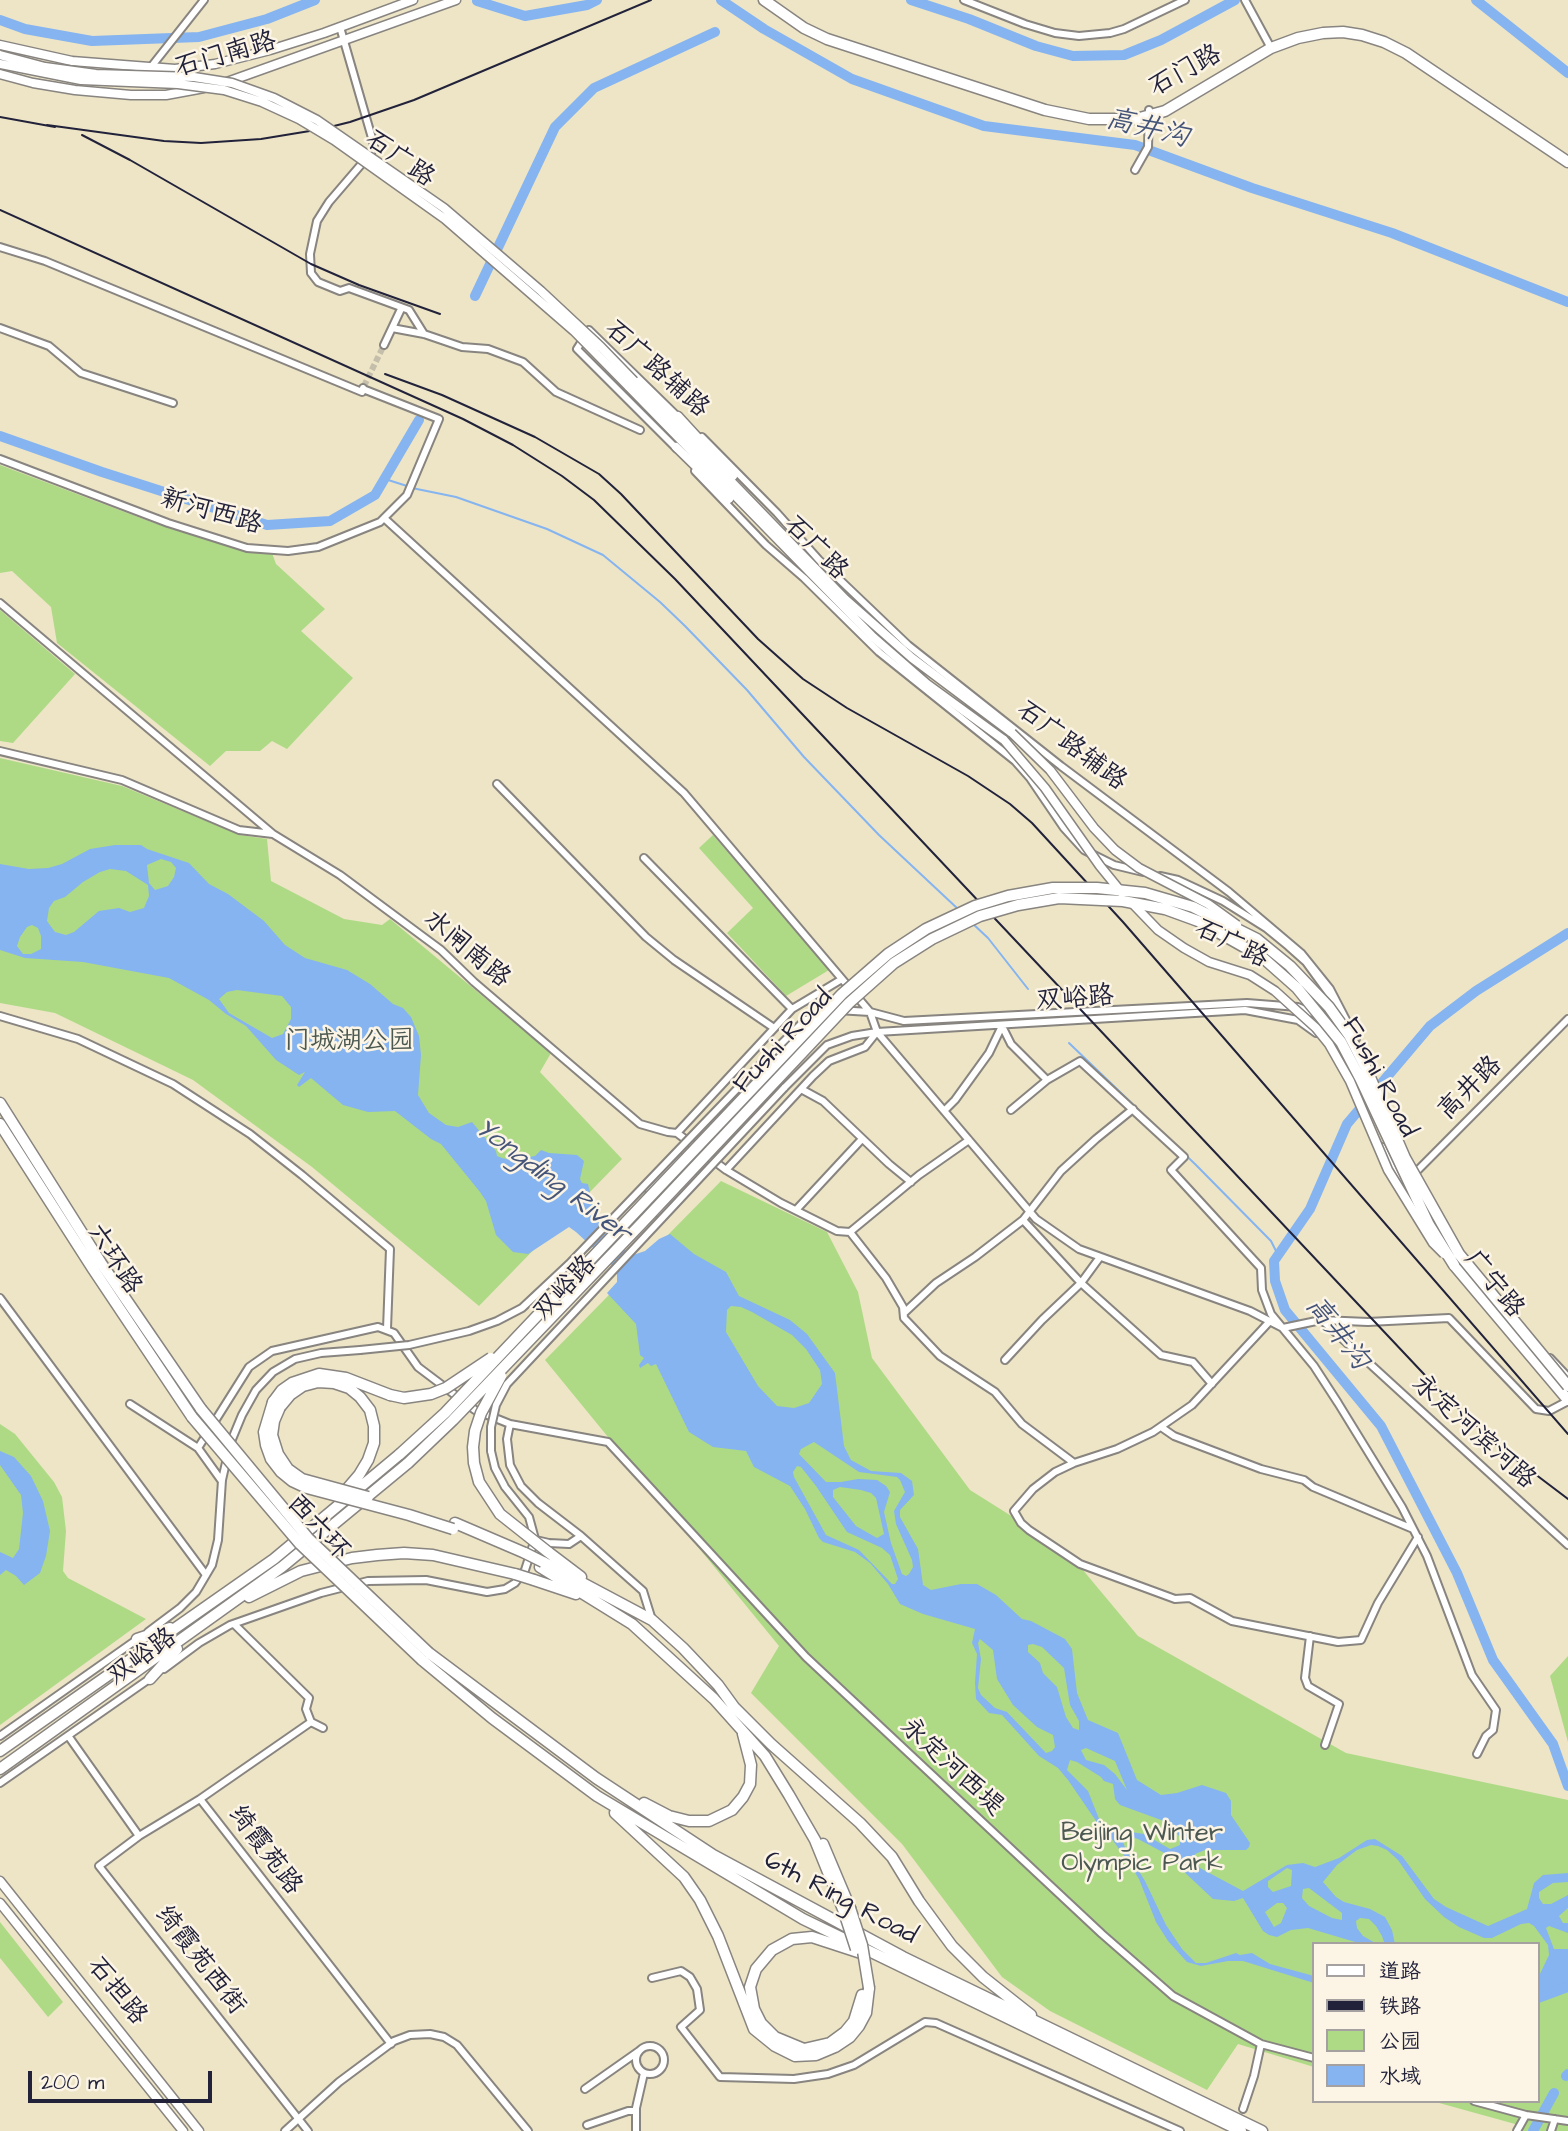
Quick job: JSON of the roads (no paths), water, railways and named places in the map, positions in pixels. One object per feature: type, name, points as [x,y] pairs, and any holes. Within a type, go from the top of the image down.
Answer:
[{"type":"highway","name":"石门路","points":[[764,0],[804,28],[827,39],[1045,110],[1089,120],[1129,119],[1150,113],[1298,32],[1347,27],[1375,33],[1410,50],[1568,156]]},
{"type":"highway","name":"石门路","points":[[772,0],[799,19],[847,40],[1070,110],[1089,114],[1150,113]]},
{"type":"highway","name":"石门路","points":[[1269,46],[1323,33],[1352,34],[1384,42],[1431,69],[1568,162]]},
{"type":"highway","name":"Fushi Road","points":[[644,1202],[842,994],[888,954],[916,936],[975,906],[1007,896],[1053,888],[1145,893],[1193,907],[1257,939],[1311,986],[1342,1026],[1366,1068],[1405,1158],[1459,1254],[1568,1386]]},
{"type":"highway","name":"Fushi Road","points":[[641,1224],[849,1003],[894,964],[944,933],[979,916],[1017,905],[1059,898],[1123,901],[1165,909],[1198,921],[1262,957],[1306,998],[1347,1054],[1429,1226],[1454,1265],[1568,1401]]},
{"type":"highway","name":"西六环","points":[[0,1103],[101,1263],[201,1409],[309,1538],[425,1656]]},
{"type":"highway","name":"六环路","points":[[0,1124],[192,1417]]},
{"type":"highway","points":[[644,1202],[682,1147]]},
{"type":"highway","points":[[641,1224],[714,1164]]},
{"type":"highway","name":"双峪路","points":[[0,1751],[274,1559],[400,1454],[445,1413],[644,1202]]},
{"type":"highway","name":"双峪路","points":[[0,1769],[282,1567],[408,1463],[641,1224]]},
{"type":"highway","points":[[506,1348],[446,1388],[431,1394],[404,1398],[346,1378],[319,1374],[292,1383],[276,1404],[264,1432],[266,1445],[276,1465],[292,1481],[307,1488],[454,1526],[524,1556],[544,1560],[600,1598]]},
{"type":"highway","points":[[509,1360],[489,1396],[475,1431],[474,1463],[479,1482],[500,1514],[544,1560],[600,1598],[632,1624],[714,1699],[765,1756],[808,1828],[847,1909]]},
{"type":"highway","points":[[276,1404],[303,1386],[318,1382],[334,1383],[349,1388],[370,1410],[374,1443],[368,1460],[359,1475],[316,1524]]},
{"type":"highway","name":"西六环","points":[[192,1417],[300,1545],[425,1656]]},
{"type":"highway","points":[[227,1608],[301,1571],[352,1558],[404,1553],[433,1555],[515,1574],[600,1598],[652,1620],[718,1685],[795,1791],[820,1836],[847,1909],[866,1988],[866,2013],[850,2038],[835,2048],[816,2055],[795,2056],[775,2046],[754,2029],[718,1936],[700,1900],[684,1877],[597,1796]]},
{"type":"highway","points":[[137,1639],[180,1625]]},
{"type":"highway","points":[[150,1679],[189,1635]]},
{"type":"highway","name":"6th Ring Road","points":[[425,1656],[596,1778],[713,1855],[903,1957],[1262,2131]]},
{"type":"highway","name":"6th Ring Road","points":[[425,1656],[492,1718],[597,1796],[803,1919],[1241,2131]]},
{"type":"highway","points":[[734,1707],[771,1744],[860,1823],[892,1857],[919,1901],[960,1954],[983,1977],[1048,2029]]},
{"type":"highway","points":[[596,1778],[670,1816],[689,1821],[709,1821],[732,1810],[750,1784],[751,1765],[741,1730]]},
{"type":"highway","points":[[866,1988],[854,2021],[845,2032],[830,2043],[804,2049],[775,2037],[761,2023],[754,2009],[750,1987],[756,1969],[772,1950],[792,1939],[812,1937],[939,1983]]},
{"type":"main road","name":"石门南路","points":[[0,45],[72,61],[174,69],[215,64],[270,50],[413,0]]},
{"type":"main road","name":"石门南路","points":[[0,74],[75,90],[131,94],[190,92],[245,77],[456,0]]},
{"type":"main road","name":"石广路","points":[[0,55],[44,67],[96,74],[194,77],[232,83],[274,98],[317,120],[444,208],[541,291],[793,557],[873,636],[927,684],[1004,740],[1045,788],[1117,888],[1158,930],[1209,962],[1250,975],[1275,991],[1316,1028],[1329,1044],[1350,1081],[1395,1181],[1433,1243],[1454,1265]]},
{"type":"main road","name":"石广路","points":[[0,64],[81,80],[178,84],[223,90],[262,102],[299,119],[334,140],[445,219],[565,323],[631,384],[845,599],[912,658],[1012,733],[1050,769],[1094,828],[1115,850],[1139,868],[1208,904],[1257,939]]},
{"type":"main road","points":[[678,416],[722,464],[760,512]]},
{"type":"main road","points":[[676,447],[752,522],[793,557]]},
{"type":"main road","name":"石担路","points":[[0,1881],[199,2131]]},
{"type":"main road","name":"石担路","points":[[0,1903],[183,2131]]},
{"type":"street","points":[[131,94],[204,0]]},
{"type":"street","points":[[964,0],[1025,24],[1055,33],[1079,36],[1124,29],[1183,0]]},
{"type":"street","points":[[1245,0],[1269,46]]},
{"type":"street","points":[[340,27],[374,145],[371,153],[329,202],[317,221],[312,237],[311,273],[318,282],[340,291],[349,288],[408,310],[424,334]]},
{"type":"street","points":[[1135,170],[1148,147],[1150,113]]},
{"type":"street","name":"新河西路","points":[[0,247],[45,261],[362,392],[364,388],[439,419],[409,493],[380,522],[318,547],[288,551],[247,548],[167,523],[0,459]]},
{"type":"street","points":[[384,345],[401,309]]},
{"type":"street","points":[[0,328],[50,346],[81,373],[173,403]]},
{"type":"street","points":[[392,328],[424,334],[462,347],[488,349],[523,362],[556,392],[640,430]]},
{"type":"street","name":"石广路辅路","points":[[1322,1017],[1333,1011],[1336,1005],[1306,962],[1266,928],[1212,895],[1178,880],[1114,865],[1084,850],[1064,828],[1015,761],[915,684],[869,643],[737,515],[676,447],[578,349],[589,330],[720,455],[819,560],[908,645],[1062,766],[1219,884],[1282,936],[1321,976],[1347,1017],[1367,1067]]},
{"type":"street","points":[[384,518],[684,793],[870,1012],[877,1032],[1036,1219],[1079,1249],[1250,1311],[1283,1328],[1321,1320],[1368,1322],[1449,1318],[1536,1409],[1549,1412],[1568,1401]]},
{"type":"street","points":[[0,603],[273,834]]},
{"type":"street","name":"水闸南路","points":[[0,751],[122,780],[239,830],[273,834],[340,874],[441,950],[474,982],[640,1124],[677,1133]]},
{"type":"street","points":[[497,785],[646,937],[674,960],[774,1028]]},
{"type":"street","points":[[645,858],[792,1009]]},
{"type":"street","points":[[1212,895],[1219,884]]},
{"type":"street","points":[[842,979],[792,1009],[677,1133],[726,1170],[837,1231],[850,1232],[911,1182],[969,1140]]},
{"type":"street","name":"双峪路","points":[[0,1736],[180,1608],[196,1592],[212,1565],[218,1540],[222,1480],[233,1436],[256,1390],[273,1372],[295,1359],[321,1353],[409,1345],[469,1331],[522,1308],[569,1264],[805,1020],[837,1010],[870,1012],[904,1021],[1247,1003],[1298,1007],[1322,1017],[1351,1042],[1372,1077],[1415,1173]]},
{"type":"street","name":"双峪路","points":[[0,1783],[199,1643],[234,1624],[321,1593],[368,1581],[425,1580],[486,1592],[505,1589],[514,1583],[525,1570],[535,1539],[529,1517],[505,1487],[495,1468],[491,1451],[491,1427],[496,1405],[507,1384],[827,1045],[852,1036],[877,1032],[1245,1010],[1278,1014],[1298,1020],[1325,1041],[1338,1057],[1358,1093],[1400,1184]]},
{"type":"street","points":[[0,1016],[78,1039],[173,1084],[250,1134],[302,1175],[390,1249],[387,1329]]},
{"type":"street","name":"高井路","points":[[1400,1184],[1415,1173],[1568,1019]]},
{"type":"street","points":[[944,1111],[989,1053],[1002,1026]]},
{"type":"street","points":[[1002,1026],[1011,1044],[1047,1080]]},
{"type":"street","points":[[726,1170],[829,1061],[865,1047],[877,1032]]},
{"type":"street","points":[[1011,1110],[1047,1080],[1080,1061],[1184,1157],[1171,1170],[1261,1268],[1262,1290],[1271,1314],[1320,1375],[1418,1537],[1472,1675],[1496,1710],[1493,1730],[1486,1736],[1477,1754]]},
{"type":"street","points":[[801,1089],[823,1101],[911,1182]]},
{"type":"street","points":[[904,1313],[936,1283],[1023,1220],[1061,1171],[1133,1110]]},
{"type":"street","points":[[796,1210],[862,1139]]},
{"type":"street","name":"广宁路","points":[[1415,1173],[1433,1212],[1464,1258],[1511,1315],[1568,1377]]},
{"type":"street","name":"广宁路","points":[[1400,1184],[1455,1271],[1568,1401]]},
{"type":"street","points":[[1023,1220],[1081,1283],[1161,1356],[1192,1362],[1212,1384]]},
{"type":"street","points":[[850,1232],[886,1278],[903,1307],[904,1318],[940,1356],[995,1392],[1022,1424],[1073,1464]]},
{"type":"street","points":[[1005,1360],[1081,1283],[1100,1257]]},
{"type":"street","points":[[0,1298],[206,1576]]},
{"type":"street","name":"永定河滨河路","points":[[1321,1320],[1568,1545]]},
{"type":"street","points":[[1270,1321],[1192,1405],[1161,1427],[1117,1449],[1055,1472],[1033,1489],[1014,1511],[1021,1523],[1080,1564],[1175,1599],[1190,1598],[1232,1621],[1338,1642],[1362,1640],[1378,1603],[1418,1537]]},
{"type":"street","points":[[198,1448],[249,1367],[272,1351],[378,1326],[387,1329],[394,1332],[418,1367],[437,1383],[475,1410],[510,1424],[507,1439],[510,1465],[521,1486],[643,1591],[652,1620]]},
{"type":"street","points":[[130,1404],[198,1448],[222,1480]]},
{"type":"street","name":"永定河西堤","points":[[510,1424],[608,1442],[806,1657],[1082,1916],[1173,1996],[1261,2044],[1312,2058]]},
{"type":"street","points":[[1161,1427],[1174,1436],[1249,1464],[1304,1480],[1313,1487],[1413,1529]]},
{"type":"street","points":[[535,1539],[569,1544],[581,1536]]},
{"type":"street","points":[[234,1624],[309,1698],[306,1709],[311,1722],[324,1728]]},
{"type":"street","points":[[1310,1636],[1305,1678],[1308,1686],[1339,1704],[1325,1745]]},
{"type":"street","points":[[200,1799],[311,1722]]},
{"type":"street","points":[[69,1737],[139,1836]]},
{"type":"street","name":"绮霞苑路","points":[[139,1836],[200,1799],[391,2043]]},
{"type":"street","name":"绮霞苑西街","points":[[139,1836],[99,1866],[299,2119]]},
{"type":"street","points":[[652,1978],[681,1970],[690,1977],[697,1989],[700,2010],[681,2027],[720,2077],[794,2079],[828,2074],[854,2065],[925,2022],[936,2023],[1180,2131]]},
{"type":"street","points":[[285,2131],[338,2082],[391,2043],[410,2035],[430,2034],[444,2037],[457,2045],[528,2131]]},
{"type":"street","points":[[1243,2109],[1261,2044]]},
{"type":"street","points":[[585,2089],[641,2050],[649,2046],[658,2048],[664,2060],[658,2072],[644,2073]]},
{"type":"street","points":[[636,2131],[636,2111],[644,2073],[636,2062],[641,2050]]},
{"type":"street","points":[[1481,2103],[1526,2115],[1568,2121]]},
{"type":"street","points":[[587,2125],[628,2111],[636,2111]]},
{"type":"street","points":[[1517,2131],[1526,2115]]},
{"type":"street","points":[[299,2119],[308,2131]]},
{"type":"street","points":[[1552,2131],[1555,2119]]},
{"type":"water","points":[[115,845],[141,845],[189,863],[209,884],[228,894],[264,921],[285,945],[305,958],[347,970],[370,984],[393,1004],[403,1008],[411,1017],[419,1036],[421,1055],[418,1095],[429,1113],[446,1125],[458,1127],[472,1122],[496,1151],[497,1156],[502,1158],[511,1160],[535,1156],[541,1150],[577,1155],[584,1161],[580,1179],[582,1183],[588,1184],[596,1218],[630,1256],[645,1251],[670,1234],[694,1254],[726,1272],[739,1296],[790,1320],[807,1334],[835,1373],[844,1446],[851,1460],[871,1471],[901,1473],[912,1481],[914,1495],[900,1510],[900,1517],[918,1549],[923,1585],[931,1590],[977,1584],[996,1595],[1022,1619],[1065,1639],[1072,1649],[1077,1693],[1088,1720],[1118,1733],[1137,1780],[1161,1795],[1202,1785],[1226,1793],[1231,1801],[1231,1815],[1250,1843],[1249,1847],[1246,1850],[1205,1850],[1195,1854],[1194,1858],[1200,1868],[1243,1891],[1287,1865],[1303,1863],[1315,1867],[1339,1858],[1367,1840],[1375,1839],[1402,1856],[1434,1899],[1488,1926],[1527,1909],[1534,1883],[1543,1875],[1568,1873],[1568,1882],[1553,1883],[1539,1892],[1539,1898],[1543,1904],[1551,1904],[1568,1895],[1568,1908],[1559,1916],[1563,1923],[1568,1923],[1568,1933],[1549,1926],[1546,1928],[1554,1949],[1568,1949],[1568,1992],[1550,1990],[1540,2001],[1540,1974],[1549,1955],[1548,1945],[1534,1926],[1529,1923],[1521,1924],[1492,1938],[1484,1938],[1459,1927],[1425,1899],[1398,1860],[1378,1846],[1371,1845],[1357,1850],[1337,1865],[1323,1882],[1344,1902],[1370,1909],[1385,1917],[1395,1942],[1384,1942],[1369,1919],[1360,1918],[1356,1921],[1357,1928],[1363,1936],[1374,1942],[1355,1942],[1308,1928],[1291,1930],[1277,1937],[1269,1935],[1263,1931],[1243,1898],[1234,1901],[1213,1899],[1172,1857],[1128,1836],[1123,1842],[1126,1850],[1145,1881],[1166,1925],[1182,1949],[1196,1963],[1206,1963],[1236,1953],[1252,1953],[1270,1964],[1312,1975],[1312,1982],[1243,1961],[1201,1966],[1187,1962],[1168,1941],[1156,1922],[1139,1879],[1128,1861],[1105,1834],[1068,1780],[1058,1768],[1039,1756],[1002,1715],[989,1713],[976,1699],[977,1654],[972,1643],[975,1629],[923,1614],[900,1604],[888,1584],[870,1563],[855,1552],[823,1542],[819,1538],[790,1486],[754,1467],[746,1451],[713,1447],[689,1432],[656,1364],[651,1366],[648,1363],[640,1368],[644,1358],[640,1355],[636,1324],[607,1293],[617,1282],[617,1270],[576,1232],[569,1227],[528,1254],[513,1252],[496,1235],[486,1201],[480,1192],[441,1144],[395,1111],[368,1112],[343,1105],[311,1078],[299,1087],[297,1085],[305,1072],[299,1075],[276,1060],[246,1026],[209,1000],[169,978],[83,962],[25,958],[0,950],[0,864],[29,869],[62,864],[90,849]],"holes":[[[161,859],[171,862],[176,868],[168,886],[155,890],[149,883],[147,865]],[[110,869],[126,871],[148,885],[149,896],[144,908],[130,912],[119,908],[99,911],[74,932],[66,935],[55,932],[47,921],[49,908],[54,901],[65,897],[83,882]],[[32,925],[38,928],[41,949],[31,954],[23,954],[17,946],[27,927]],[[237,990],[282,996],[291,1007],[291,1019],[283,1034],[272,1038],[229,1013],[219,999],[227,992]],[[731,1306],[752,1312],[792,1335],[806,1349],[820,1370],[822,1384],[809,1403],[794,1408],[777,1406],[758,1386],[726,1332],[727,1310]],[[814,1442],[859,1472],[897,1477],[900,1480],[905,1492],[894,1511],[896,1524],[912,1560],[913,1567],[909,1574],[902,1574],[891,1543],[884,1512],[890,1492],[886,1486],[877,1480],[826,1482],[799,1454],[801,1449]],[[797,1466],[801,1467],[847,1532],[882,1548],[890,1555],[898,1579],[895,1584],[859,1550],[826,1535],[793,1472]],[[840,1487],[871,1493],[876,1498],[884,1534],[877,1538],[856,1526],[833,1497],[833,1490]],[[980,1639],[993,1650],[997,1679],[1013,1705],[1037,1727],[1053,1735],[1055,1747],[1052,1751],[1046,1753],[1007,1712],[995,1708],[981,1695],[978,1688],[981,1659],[978,1643]],[[1028,1645],[1042,1647],[1064,1668],[1070,1705],[1079,1721],[1079,1730],[1073,1728],[1066,1717],[1057,1687],[1043,1673],[1040,1663],[1028,1652]],[[1086,1748],[1115,1761],[1127,1790],[1104,1765],[1086,1760],[1081,1750]],[[1070,1760],[1113,1784],[1115,1799],[1120,1805],[1172,1824],[1180,1838],[1180,1845],[1170,1849],[1144,1834],[1113,1831],[1101,1824],[1088,1791],[1067,1770]],[[1287,1868],[1292,1870],[1291,1886],[1273,1892],[1268,1887],[1268,1881]],[[1309,1888],[1342,1913],[1342,1920],[1309,1906],[1302,1898],[1303,1889]],[[1277,1903],[1283,1903],[1287,1908],[1281,1923],[1274,1927],[1265,1912]]]},
{"type":"water","points":[[0,1451],[14,1457],[31,1476],[43,1501],[50,1531],[40,1573],[24,1585],[6,1570],[0,1575],[0,1552],[13,1558],[19,1549],[23,1513],[21,1495],[0,1465]]},
{"type":"waterway","name":"高井沟","points":[[0,20],[25,29],[92,41],[199,37],[267,19],[315,0]]},
{"type":"waterway","name":"高井沟","points":[[477,1],[525,16],[587,5],[597,0]]},
{"type":"waterway","name":"高井沟","points":[[721,0],[764,29],[852,79],[984,126],[1135,145],[1252,188],[1392,233],[1568,302]]},
{"type":"waterway","points":[[911,0],[969,19],[1036,46],[1073,56],[1124,55],[1161,40],[1235,0]]},
{"type":"waterway","points":[[1476,0],[1568,73]]},
{"type":"waterway","points":[[475,296],[555,127],[594,88],[715,32]]},
{"type":"waterway","points":[[0,436],[267,525],[330,521],[375,495],[419,420]]},
{"type":"waterway","points":[[385,479],[407,486]]},
{"type":"waterway","points":[[412,488],[456,497],[547,529],[603,555],[685,626],[879,835],[958,909]]},
{"type":"waterway","points":[[972,923],[988,938],[1028,989]]},
{"type":"waterway","name":"高井沟","points":[[1568,933],[1476,991],[1430,1026],[1347,1124],[1310,1209],[1274,1261],[1275,1281],[1285,1310],[1381,1426],[1457,1573],[1493,1660],[1553,1744],[1568,1786]]},
{"type":"waterway","points":[[1069,1043],[1271,1241],[1278,1255]]},
{"type":"waterway","name":"Yongding River","points":[[1540,1997],[1568,1987]]},
{"type":"waterway","points":[[1533,2131],[1554,2093]]},
{"type":"tunnel","points":[[364,386],[384,345]]},
{"type":"railway","points":[[47,125],[164,141],[201,143],[261,139],[322,129],[414,100],[651,0]]},
{"type":"railway","points":[[0,117],[55,127]]},
{"type":"railway","points":[[82,135],[311,264],[359,285],[440,314]]},
{"type":"railway","points":[[0,210],[463,419],[513,445],[594,500],[675,579],[1438,1389],[1498,1446],[1568,1499]]},
{"type":"railway","points":[[385,374],[442,395],[535,437],[599,474],[758,639],[803,679],[847,708],[968,776],[1010,804],[1032,823],[1123,922],[1568,1434]]},
{"type":"park label","name":"门城湖公园","points":[[349,1043]]},
{"type":"park label","name":"Beijing Winter Olympic Park","points":[[1142,1850]]}]
